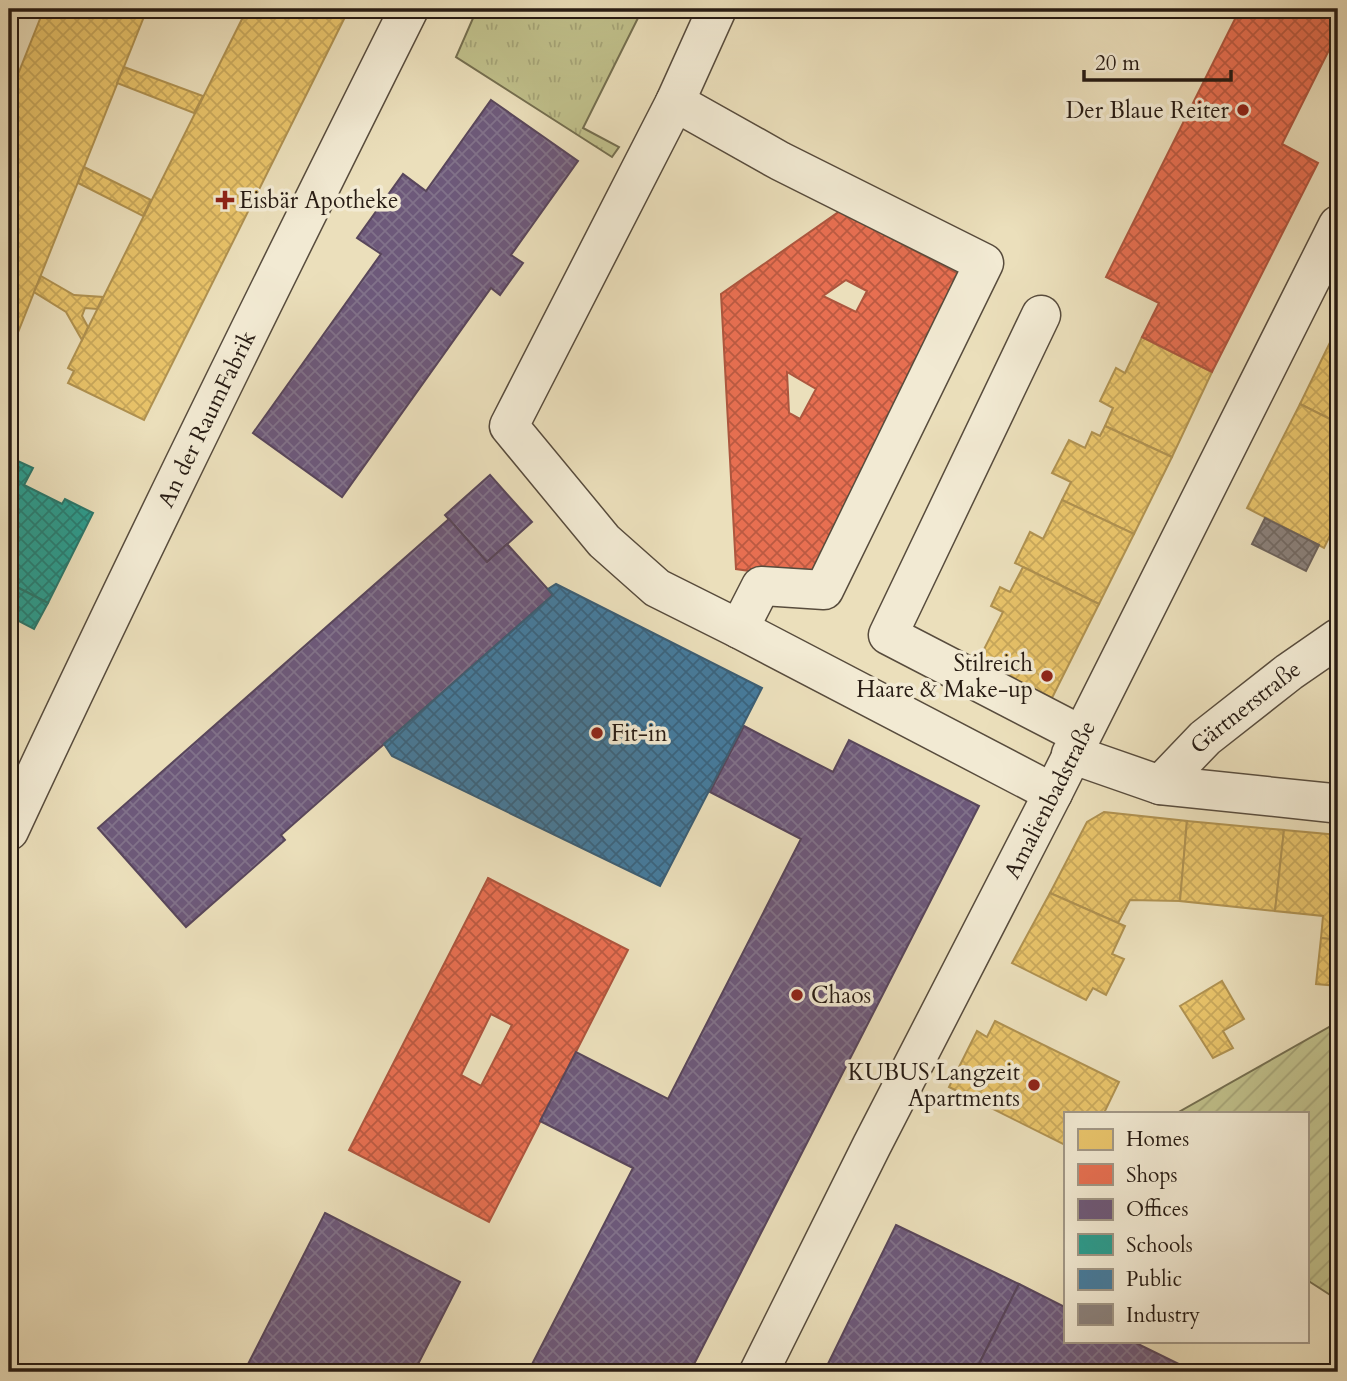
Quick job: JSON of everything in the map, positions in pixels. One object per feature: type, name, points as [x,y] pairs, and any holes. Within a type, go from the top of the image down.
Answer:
[{"type":"street","name":"An der RaumFabrik","points":[[9,831],[206,417],[409,9]]},
{"type":"street","points":[[717,9],[676,102],[509,426],[604,541],[657,588],[1053,793]]},
{"type":"street","points":[[676,102],[780,161],[984,263],[824,590],[761,586],[740,629]]},
{"type":"street","name":"Amalienbadstraße","points":[[758,1372],[1338,225]]},
{"type":"street","name":"Gärtnerstraße","points":[[1041,315],[888,635],[1076,744],[1160,785],[1332,803]]},
{"type":"street","name":"Gärtnerstraße","points":[[1160,785],[1205,738],[1289,671],[1338,638]]},
{"type":"green space","points":[[477,9],[642,10],[583,128],[619,147],[612,157],[456,57]]},
{"type":"green space","points":[[1338,1022],[1338,1300],[1308,1281],[1308,1112],[1179,1112]]},
{"type":"building: Homes","points":[[44,9],[147,9],[9,355],[9,97]]},
{"type":"building: Homes","points":[[147,9],[247,9],[245,13]]},
{"type":"building: Homes","points":[[247,9],[349,9],[144,420],[68,383],[74,371],[68,368]]},
{"type":"building: Homes","points":[[124,67],[203,96],[194,113],[117,83]]},
{"type":"building: Homes","points":[[84,167],[151,200],[143,216],[78,183]]},
{"type":"building: Homes","points":[[41,276],[74,295],[103,297],[97,309],[85,308],[82,316],[88,327],[82,340],[66,312],[34,292]]},
{"type":"building: Homes","points":[[1336,330],[1338,331],[1338,423],[1300,404]]},
{"type":"building: Homes","points":[[1142,337],[1212,372],[1172,457],[1105,426],[1113,408],[1100,401],[1116,368],[1125,373]]},
{"type":"building: Homes","points":[[1300,404],[1338,423],[1338,519],[1324,548],[1247,508]]},
{"type":"building: Homes","points":[[1105,426],[1172,457],[1134,534],[1062,500],[1071,482],[1052,473],[1069,440],[1085,448],[1092,432],[1100,436]]},
{"type":"building: Homes","points":[[1062,500],[1134,534],[1099,604],[1015,563],[1030,532],[1043,539]]},
{"type":"building: Homes","points":[[1023,567],[1099,604],[1052,698],[978,661],[1003,612],[991,606],[1000,587],[1010,592]]},
{"type":"building: Homes","points":[[1104,812],[1187,821],[1180,901],[1130,900],[1118,923],[1050,893],[1087,822]]},
{"type":"building: Homes","points":[[1187,821],[1284,830],[1275,911],[1180,901]]},
{"type":"building: Homes","points":[[1284,830],[1338,835],[1338,940],[1321,938],[1323,916],[1275,911]]},
{"type":"building: Homes","points":[[1050,893],[1125,926],[1112,954],[1124,959],[1106,995],[1093,988],[1086,1000],[1012,963]]},
{"type":"building: Homes","points":[[1321,938],[1338,940],[1338,986],[1316,984]]},
{"type":"building: Homes","points":[[1222,981],[1244,1019],[1223,1031],[1233,1048],[1213,1058],[1180,1006]]},
{"type":"building: Homes","name":"KUBUS Langzeit Apartments","points":[[995,1021],[1119,1082],[1104,1112],[1064,1112],[1064,1144],[949,1087],[977,1031],[987,1037]]},
{"type":"building: Shops","points":[[1240,9],[1338,9],[1338,32],[1282,144],[1318,163],[1212,372],[1142,337],[1159,303],[1106,277]]},
{"type":"building: Shops","points":[[840,211],[970,280],[815,580],[736,569],[721,294]],"holes":[[[846,280],[867,291],[856,312],[823,296]],[[787,372],[816,389],[800,419],[789,413]]]},
{"type":"building: Shops","points":[[488,878],[628,950],[489,1222],[349,1150]],"holes":[[[491,1014],[512,1025],[481,1086],[461,1075]]]},
{"type":"building: Offices","points":[[491,100],[578,161],[511,255],[523,263],[500,295],[491,288],[342,497],[253,433],[381,254],[357,238],[403,174],[426,191]]},
{"type":"building: Offices","points":[[490,475],[532,522],[487,562],[445,515]]},
{"type":"building: Offices","points":[[449,519],[487,562],[507,544],[553,595],[281,835],[285,840],[186,927],[98,828]]},
{"type":"building: Offices","points":[[744,726],[833,772],[849,740],[979,806],[690,1372],[528,1372],[633,1168],[540,1121],[576,1052],[668,1099],[801,839],[710,792]]},
{"type":"building: Offices","points":[[325,1213],[460,1282],[414,1372],[244,1372]]},
{"type":"building: Offices","points":[[896,1225],[1019,1284],[975,1372],[824,1372]]},
{"type":"building: Offices","points":[[1019,1284],[1064,1306],[1064,1342],[1134,1342],[1195,1372],[975,1372]]},
{"type":"building: Schools","points":[[9,457],[33,468],[24,485],[62,504],[65,499],[93,513],[48,603],[9,583]]},
{"type":"building: Schools","points":[[9,583],[48,603],[34,629],[9,616]]},
{"type":"building: Public","points":[[556,584],[762,688],[660,886],[392,756],[384,744],[553,595],[548,589]]},
{"type":"building: Industry","points":[[1265,518],[1319,545],[1306,571],[1252,544]]},
{"type":"place","name":"Der Blaue Reiter","points":[[1243,110]]},
{"type":"place","name":"Eisbär Apotheke","points":[[225,200]]},
{"type":"place","name":"Stilreich Haare & Make-up","points":[[1047,676]]},
{"type":"place","name":"Fit-in","points":[[597,733]]},
{"type":"place","name":"Chaos","points":[[797,995]]},
{"type":"place","name":"KUBUS Langzeit Apartments","points":[[1034,1085]]}]
